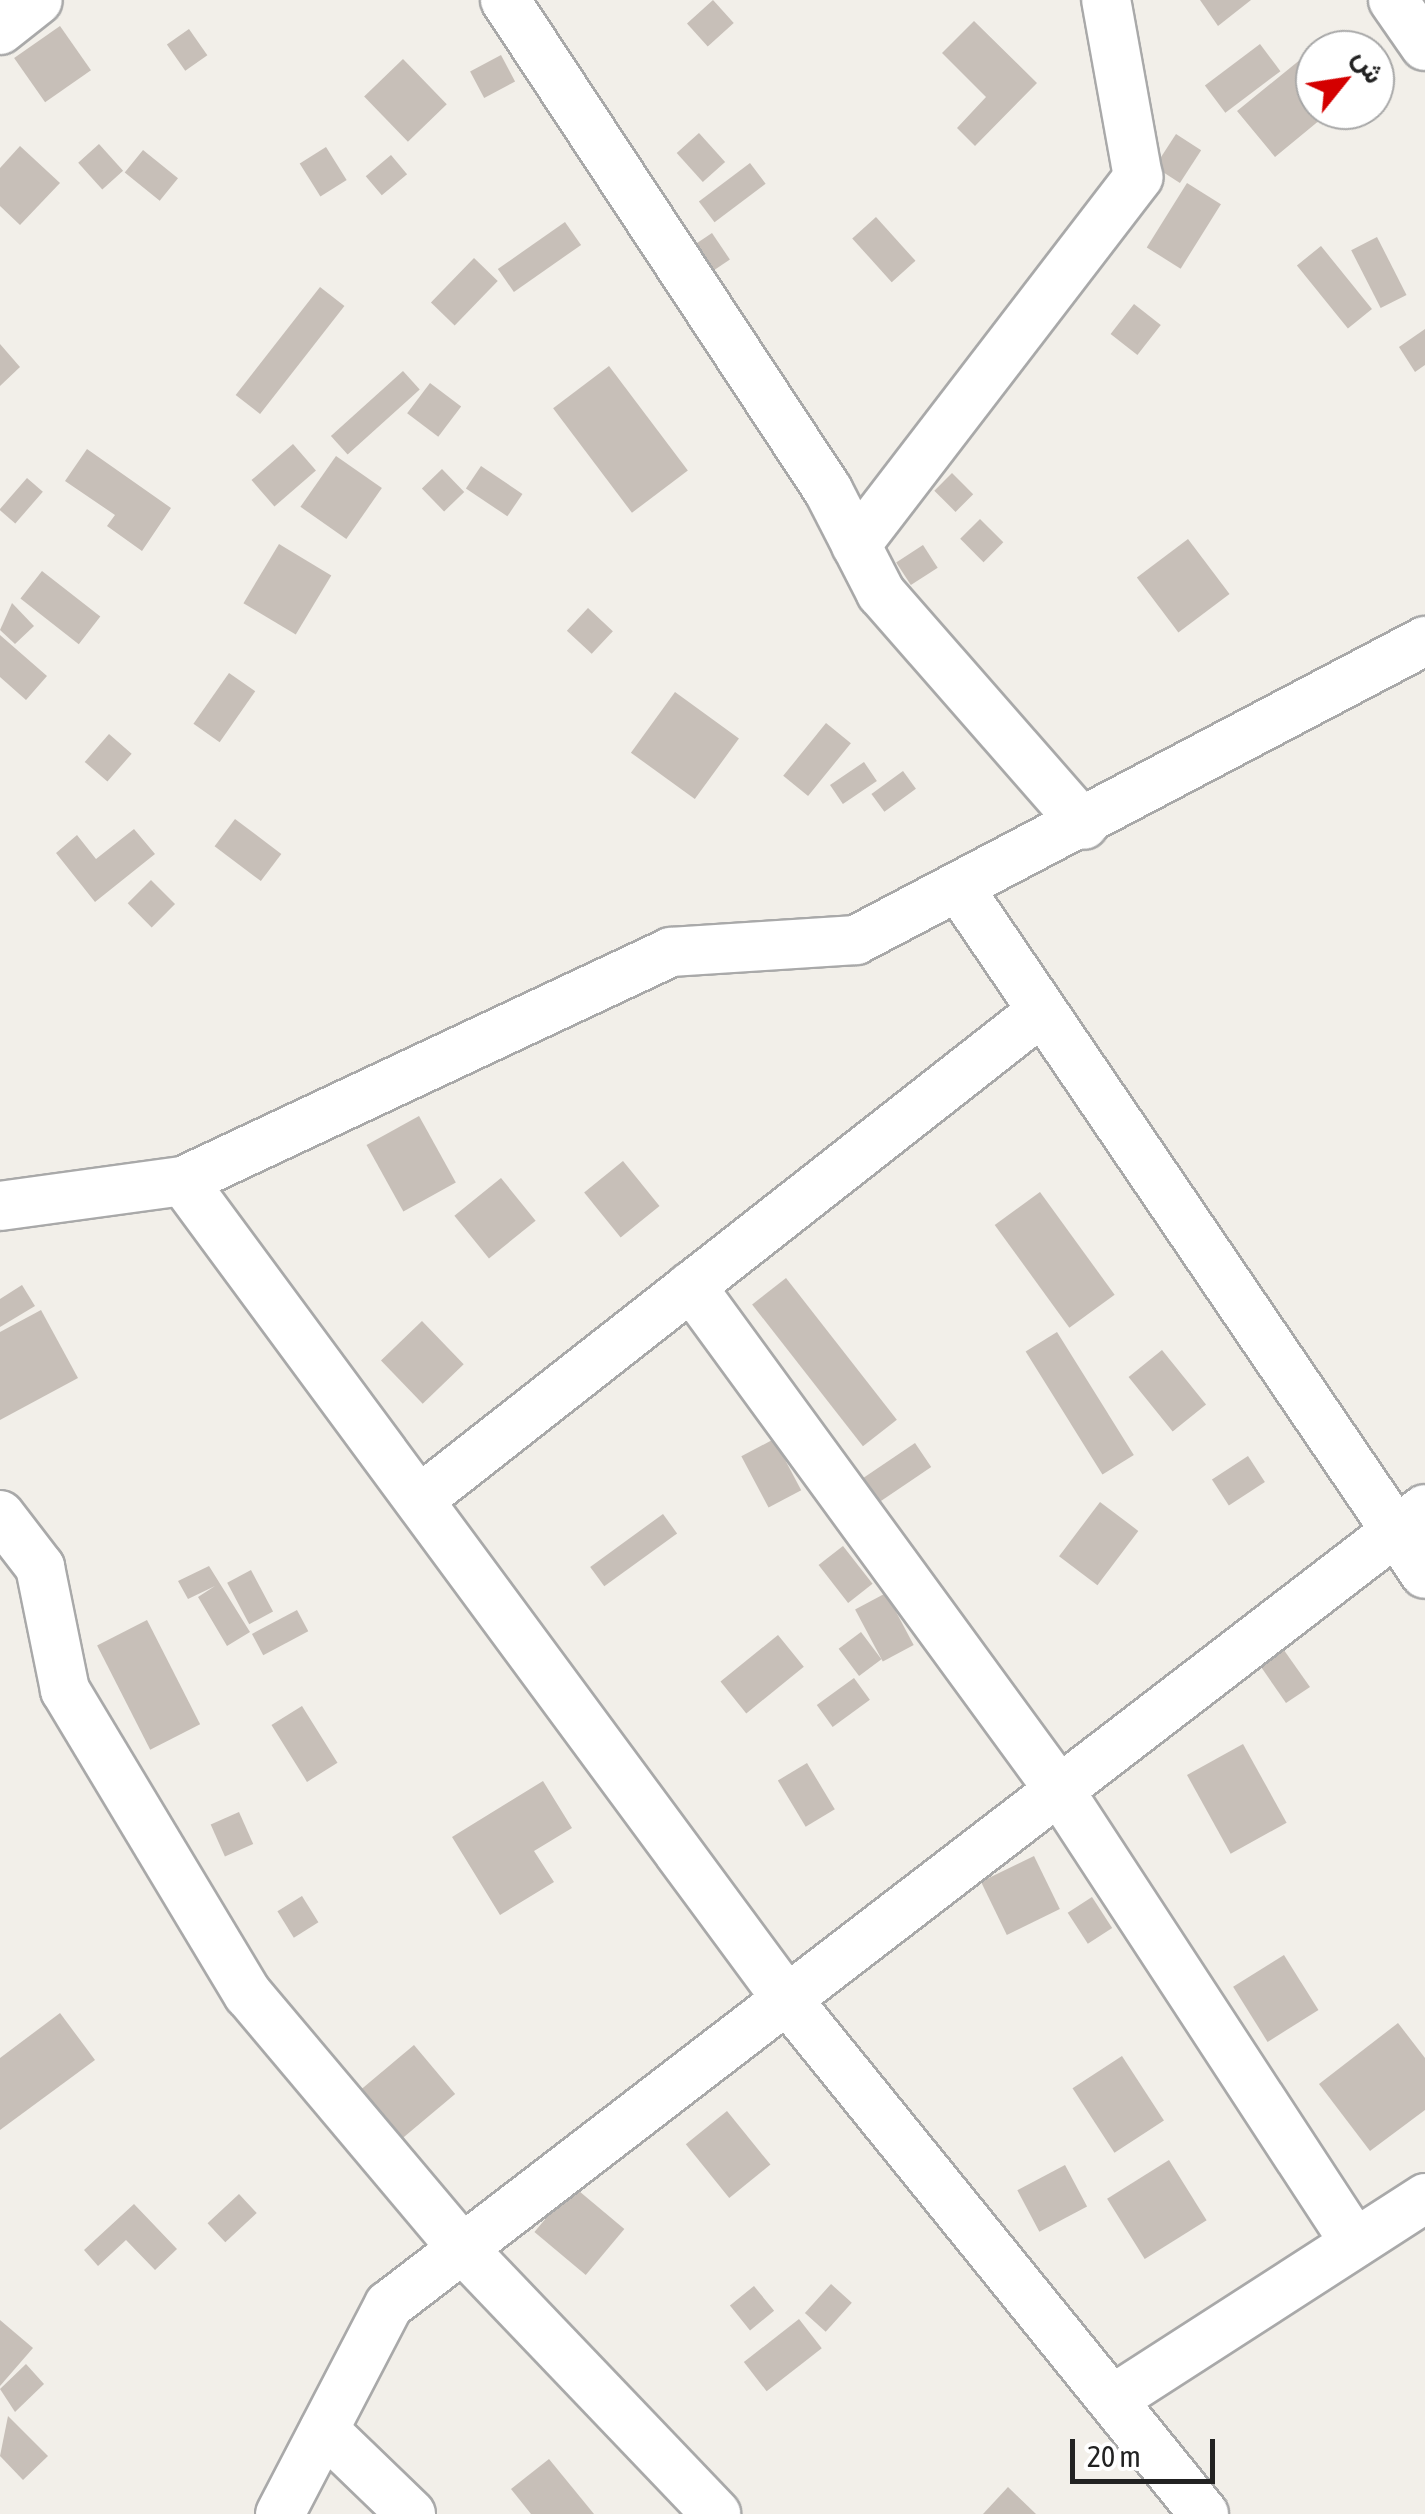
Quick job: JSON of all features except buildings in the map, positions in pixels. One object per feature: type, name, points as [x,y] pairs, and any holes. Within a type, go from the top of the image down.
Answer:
[{"type":"street","points":[[0,30],[38,0]]},
{"type":"street","points":[[505,0],[856,544],[881,593],[1084,825]]},
{"type":"street","points":[[856,544],[1138,177],[1106,0]]},
{"type":"street","points":[[1393,0],[1425,46]]},
{"type":"street","points":[[0,1206],[183,1181],[671,952],[856,940],[1084,825],[1425,641]]},
{"type":"street","points":[[958,888],[1042,1011],[1411,1520],[1425,1574]]},
{"type":"street","points":[[419,1500],[1042,1011]]},
{"type":"street","points":[[183,1181],[786,1998],[1204,2514]]},
{"type":"street","points":[[691,1286],[1059,1790],[1356,2243]]},
{"type":"street","points":[[0,1515],[40,1567],[66,1690],[248,1994],[462,2248],[716,2514]]},
{"type":"street","points":[[280,2514],[389,2305],[1411,1520]]},
{"type":"street","points":[[1112,2400],[1425,2198]]},
{"type":"street","points":[[324,2430],[411,2514]]}]
